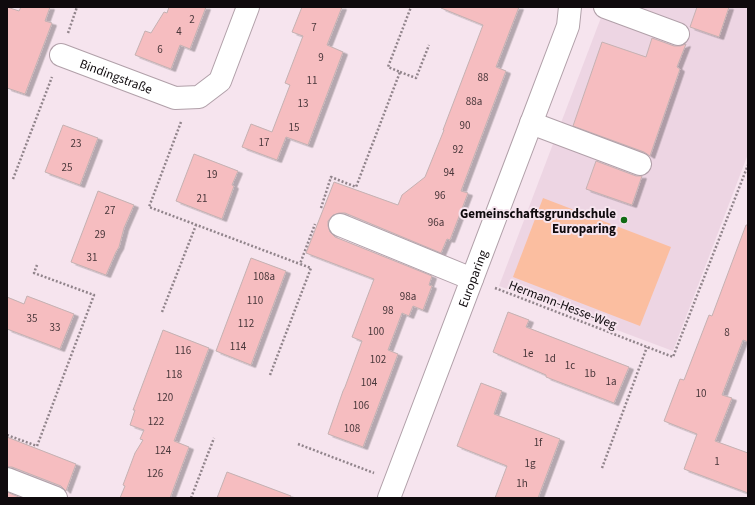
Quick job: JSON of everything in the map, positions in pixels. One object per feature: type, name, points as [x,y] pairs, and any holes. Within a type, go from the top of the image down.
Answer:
[{"type":"street","name":"Bindingstraße","points":[[61,55],[176,98],[199,97],[220,81],[248,7]]},
{"type":"street","name":"Europaring","points":[[392,489],[568,26],[570,7]]},
{"type":"street","points":[[605,7],[678,34]]},
{"type":"street","points":[[531,123],[640,164]]},
{"type":"street","points":[[340,225],[472,279]]},
{"type":"street","points":[[7,479],[56,498]]},
{"type":"path","points":[[411,7],[388,67],[416,78],[429,45]]},
{"type":"path","points":[[13,179],[61,55]]},
{"type":"path","points":[[320,211],[331,177],[356,187],[400,72]]},
{"type":"path","points":[[191,97],[149,207],[311,268],[270,375]]},
{"type":"path","name":"Hermann-Hesse-Weg","points":[[472,279],[673,357],[748,165]]},
{"type":"path","points":[[300,264],[318,218]]},
{"type":"path","points":[[162,312],[196,225]]},
{"type":"path","points":[[7,435],[37,446],[94,295],[34,273],[37,265]]},
{"type":"path","points":[[602,468],[647,347]]},
{"type":"path","points":[[191,498],[214,438]]},
{"type":"path","points":[[298,444],[392,489]]},
{"type":"shaded area","name":"Gemeinschaftsgrundschule Europaring","points":[[605,7],[748,7],[748,154],[673,351],[499,286]]},
{"type":"shaded area","points":[[543,198],[671,247],[640,326],[513,277]]},
{"type":"building","points":[[7,7],[19,11],[21,7],[50,7],[45,21],[52,23],[25,94],[7,88]]},
{"type":"building","points":[[169,7],[206,7],[190,49],[180,45],[171,69],[135,55],[145,31],[151,33],[164,12],[167,13]]},
{"type":"building","points":[[302,7],[342,7],[327,45],[343,52],[308,145],[286,137],[277,160],[242,147],[251,124],[272,132],[290,85],[285,83],[303,36],[292,32]]},
{"type":"building","points":[[441,7],[519,7],[496,67],[506,71],[461,191],[468,193],[450,240],[447,239],[441,253],[345,213],[333,215],[328,221],[330,232],[335,237],[432,276],[429,285],[432,286],[423,310],[413,306],[409,316],[402,313],[388,350],[398,354],[363,447],[328,434],[362,341],[352,337],[374,279],[306,253],[334,182],[398,205],[402,195],[425,177],[483,25]]},
{"type":"building","points":[[697,7],[729,7],[719,37],[690,27]]},
{"type":"building","points":[[652,38],[674,46],[686,44],[677,67],[680,69],[650,156],[644,152],[573,126],[602,42],[646,57]]},
{"type":"building","points":[[63,125],[98,138],[80,185],[45,172]]},
{"type":"building","points":[[194,154],[238,171],[232,185],[234,186],[222,219],[176,201]]},
{"type":"building","points":[[596,161],[636,176],[642,176],[632,205],[586,189]]},
{"type":"building","points":[[98,191],[134,205],[124,228],[119,247],[106,275],[71,262]]},
{"type":"building","points":[[746,225],[748,225],[748,342],[743,340],[722,395],[732,398],[715,441],[748,453],[748,493],[684,469],[697,434],[664,421],[680,379],[684,380],[709,315],[712,316]]},
{"type":"building","points":[[251,258],[286,271],[251,365],[216,351]]},
{"type":"building","points":[[27,296],[74,314],[60,349],[7,329],[7,297],[24,304]]},
{"type":"building","points":[[508,312],[529,320],[526,327],[629,367],[614,403],[546,377],[546,375],[493,352]]},
{"type":"building","points":[[163,330],[209,348],[174,441],[189,447],[170,498],[120,498],[125,486],[123,485],[135,453],[143,440],[140,439],[144,430],[130,425],[135,410],[133,410]]},
{"type":"building","points":[[481,383],[502,391],[494,414],[560,439],[538,498],[495,498],[507,466],[457,446]]},
{"type":"building","points":[[7,437],[76,464],[66,491],[61,486],[12,467],[7,467]]},
{"type":"building","points":[[227,472],[291,496],[290,498],[217,498]]},
{"type":"building","points":[[7,492],[21,498],[7,498]]},
{"type":"place","name":"Gemeinschaftsgrundschule Europaring","points":[[624,220]]}]
